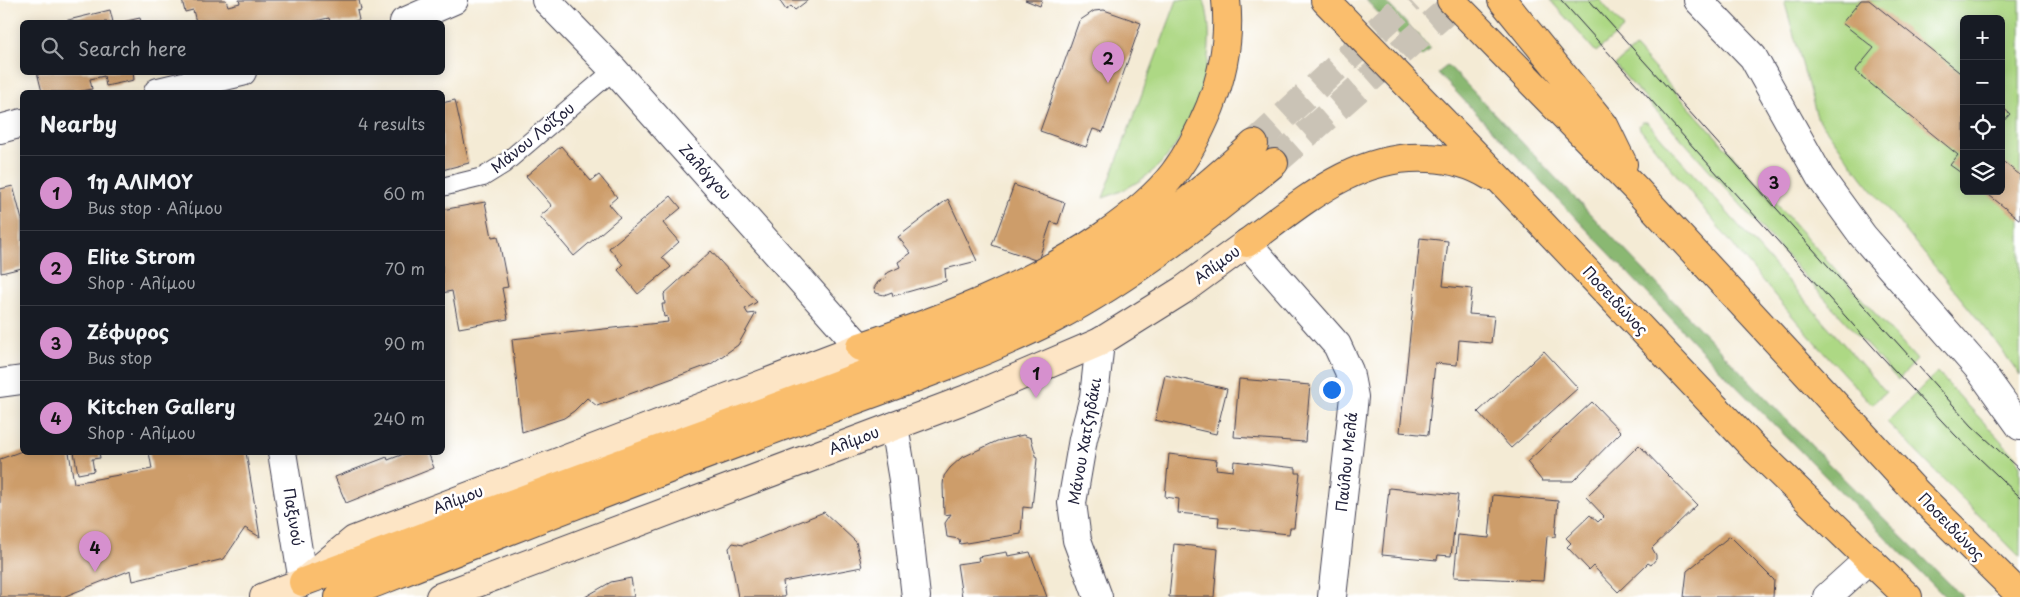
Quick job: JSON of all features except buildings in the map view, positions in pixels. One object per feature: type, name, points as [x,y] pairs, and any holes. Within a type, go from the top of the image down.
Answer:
[{"type":"highway","points":[[860,347],[946,318],[1037,276],[1103,236],[1150,198],[1173,174],[1187,154],[1214,97],[1225,52],[1226,0]]},
{"type":"highway","name":"Ποσειδώνος","points":[[1325,0],[1508,188],[1753,447],[1908,597]]},
{"type":"highway","name":"Ποσειδώνος","points":[[1451,0],[1635,188],[1917,492],[2020,595]]},
{"type":"highway","points":[[1502,0],[1604,125],[1635,188]]},
{"type":"highway","points":[[303,582],[575,480],[845,382],[1008,317],[1057,292],[1116,254],[1170,216],[1254,144]]},
{"type":"highway","points":[[1247,243],[1330,183],[1356,170],[1381,161],[1413,157],[1453,161],[1481,170],[1508,188]]},
{"type":"highway","points":[[340,597],[551,513],[975,353],[1052,319],[1108,287],[1184,236],[1274,163]]},
{"type":"main road","name":"Αλίμου","points":[[440,597],[894,426],[1002,384],[1100,342],[1183,290],[1247,243]]},
{"type":"main road","name":"Αλίμου","points":[[264,597],[303,582],[354,540],[860,347]]},
{"type":"street","points":[[409,20],[454,0]]},
{"type":"street","name":"Ζαλόγγου","points":[[546,0],[614,70],[860,347]]},
{"type":"street","points":[[1698,0],[1753,57],[1820,177],[1863,236],[1979,369],[2020,426]]},
{"type":"street","points":[[171,90],[230,81]]},
{"type":"street","name":"Παύλου Μελά","points":[[1247,243],[1337,345],[1349,370],[1354,397],[1332,597]]},
{"type":"street","name":"Μάνου Χατζηδάκι","points":[[1098,597],[1077,540],[1072,503],[1083,440],[1094,397],[1100,342]]},
{"type":"street","points":[[0,383],[20,380]]},
{"type":"street","points":[[894,426],[903,480],[916,597]]},
{"type":"street","name":"Παξινού","points":[[282,455],[303,582]]},
{"type":"street","points":[[1827,597],[1869,559]]},
{"type":"lane","name":"Μάνου Λοΐζου","points":[[445,186],[484,177],[504,164],[614,70]]},
{"type":"green space","points":[[1177,0],[1204,0],[1208,19],[1208,59],[1198,100],[1181,137],[1163,161],[1140,181],[1122,191],[1103,198]]},
{"type":"green space","points":[[1366,0],[1384,0],[1431,49],[1421,57]]},
{"type":"green space","points":[[1550,0],[1600,0],[1624,28],[1596,52]]},
{"type":"green space","points":[[1784,0],[2020,0],[2020,375],[1990,334],[1863,179],[1817,117]]},
{"type":"green space","points":[[1635,47],[1917,360],[1898,380],[1615,65]]},
{"type":"green space","points":[[1448,65],[1828,463],[1963,597],[1945,597],[1724,374],[1438,73]]},
{"type":"green space","points":[[1647,122],[1886,392],[1872,404],[1811,338],[1724,235],[1640,129],[1639,125]]},
{"type":"green space","points":[[1937,372],[2015,456],[2020,465],[2020,557],[1887,422]]},
{"type":"tunnel","points":[[1254,144],[1410,0]]},
{"type":"tunnel","points":[[1274,163],[1459,0]]},
{"type":"tram line","points":[[1561,0],[1882,357],[1956,436],[2020,497]]},
{"type":"tram line","points":[[1589,0],[1972,426],[2020,470]]},
{"type":"place","name":"Elite Strom","points":[[1108,83]]},
{"type":"place","name":"Ζέφυρος","points":[[1774,207]]},
{"type":"place","name":"1η ΑΛΙΜΟΥ","points":[[1036,398]]},
{"type":"place","name":"Kitchen Gallery","points":[[95,572]]}]
